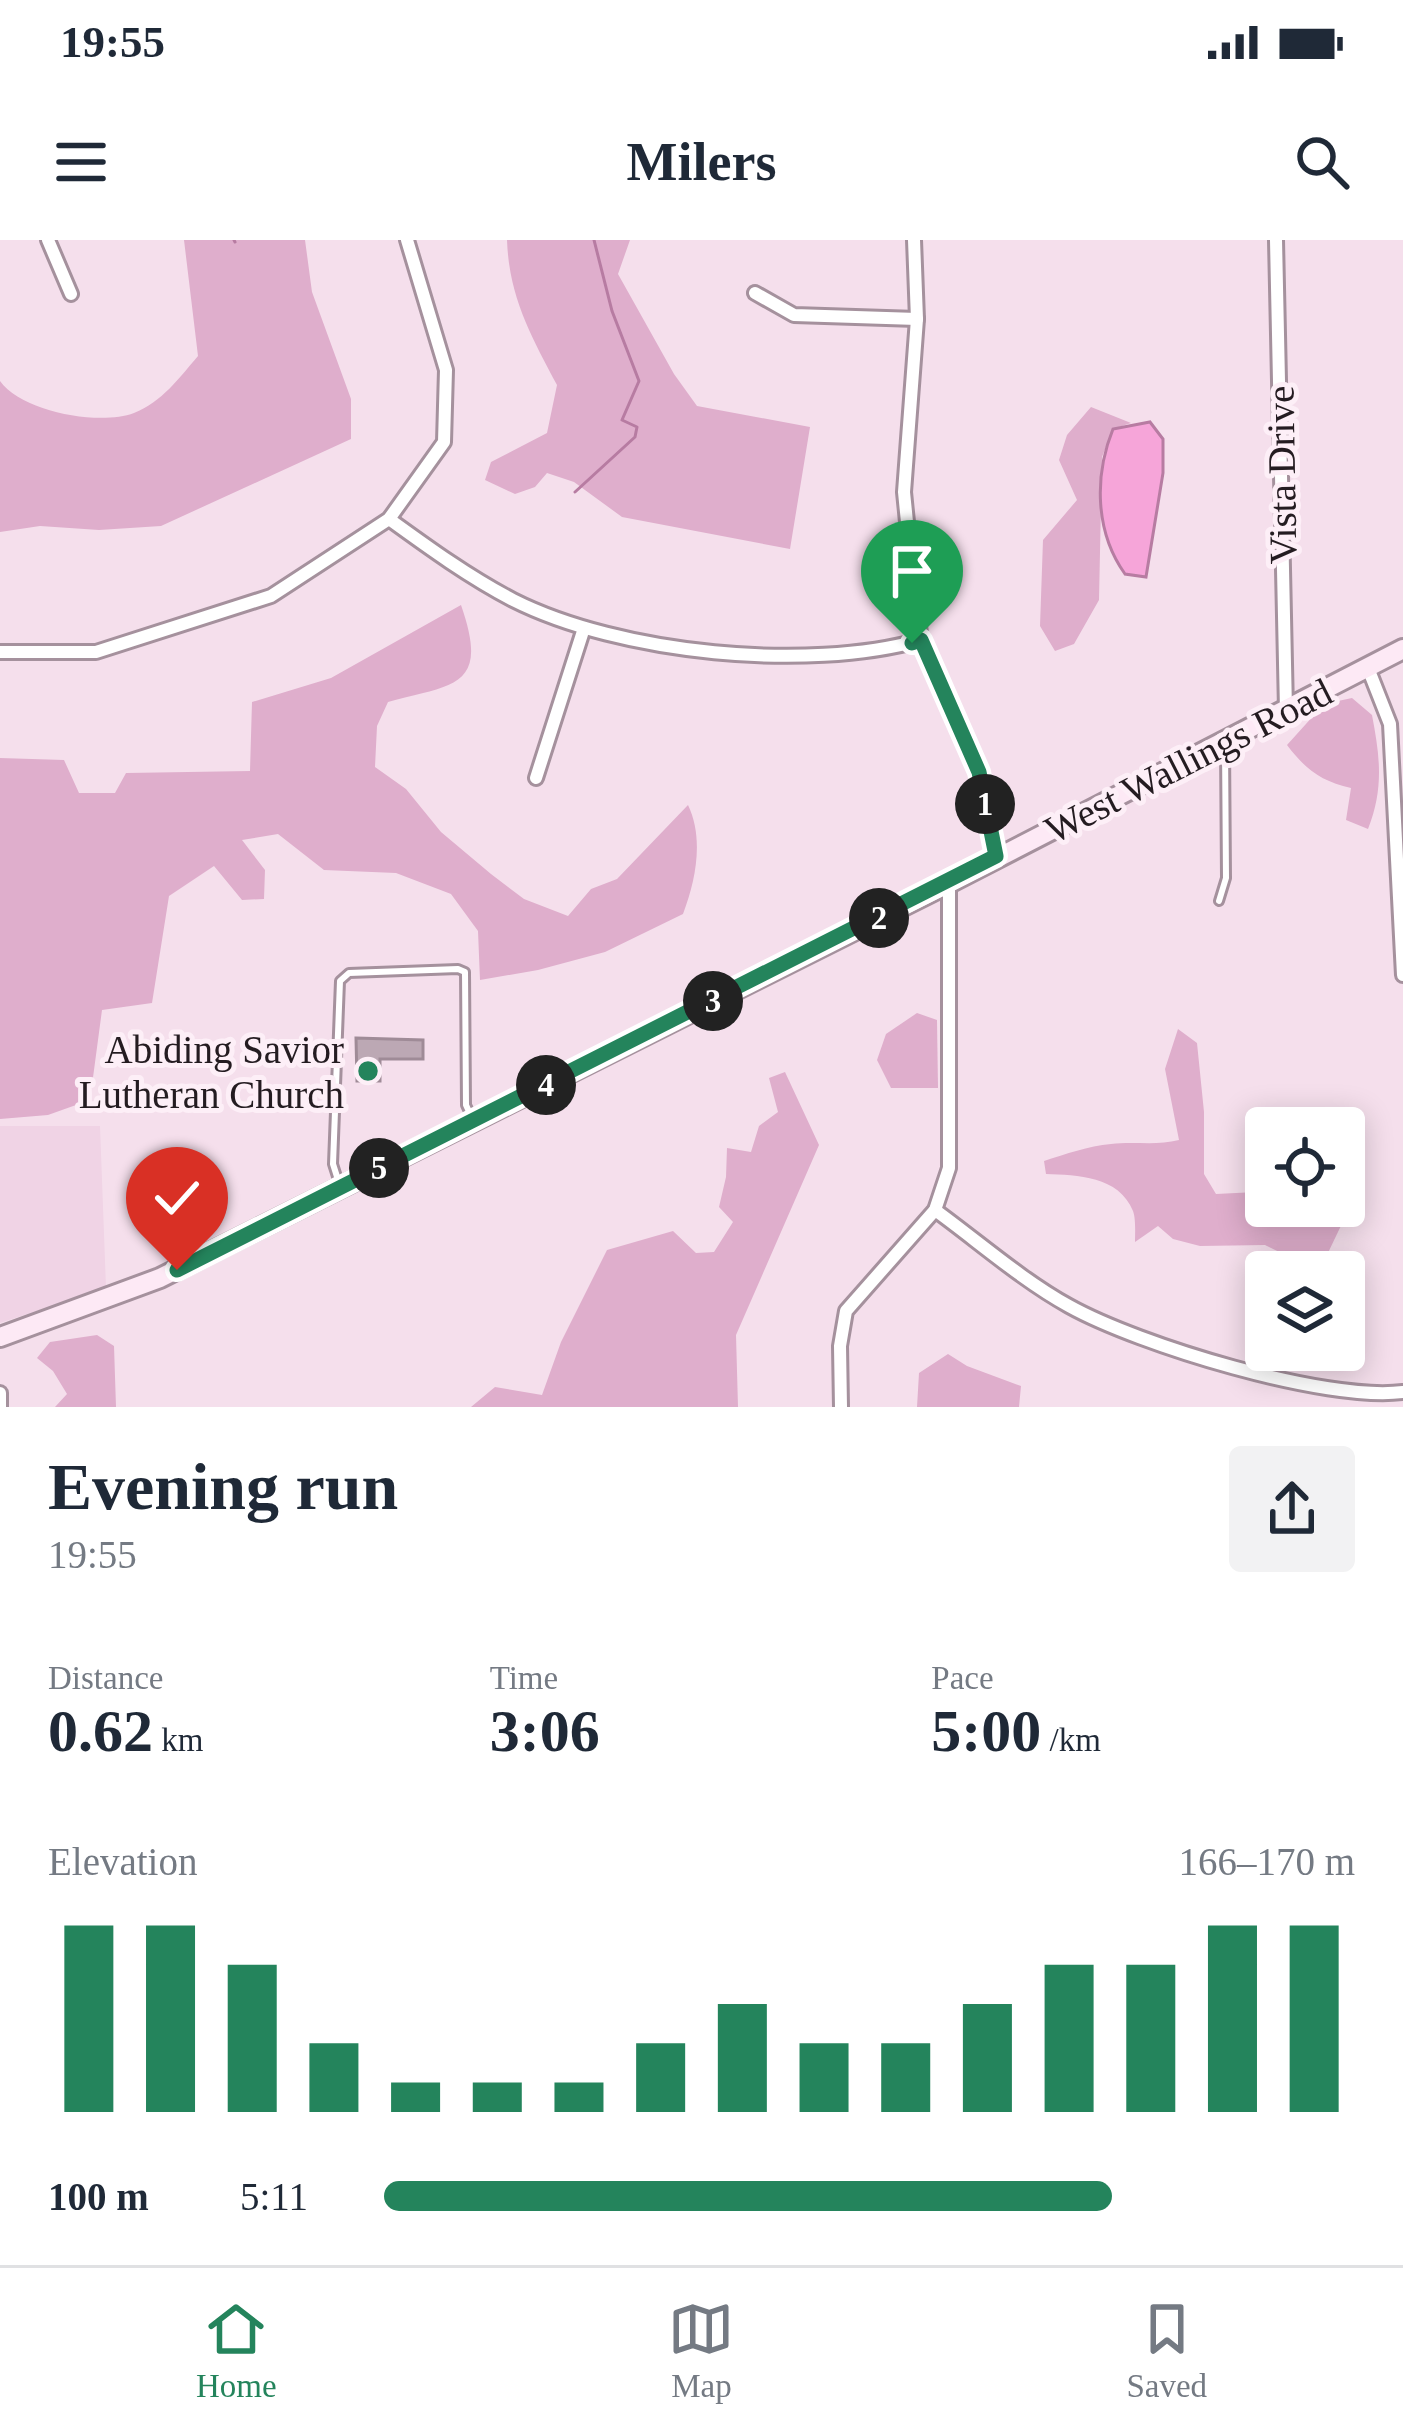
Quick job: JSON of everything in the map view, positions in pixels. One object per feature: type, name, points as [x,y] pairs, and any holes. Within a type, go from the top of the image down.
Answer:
[{"type":"street","points":[[48,240],[71,294]]},
{"type":"street","points":[[0,652],[96,652],[271,596],[389,519],[444,442],[446,370],[406,240]]},
{"type":"street","points":[[914,240],[917,319],[904,492],[921,640],[979,772],[996,856]]},
{"type":"street","name":"Vista Drive","points":[[1276,240],[1286,710]]},
{"type":"street","points":[[755,293],[794,315],[917,319]]},
{"type":"street","points":[[389,519],[452,565],[515,601],[584,628],[696,650],[798,656],[887,650],[921,640]]},
{"type":"street","points":[[536,778],[584,628]]},
{"type":"street","name":"West Wallings Road","points":[[0,1337],[160,1278],[949,883],[1403,649]]},
{"type":"street","points":[[1368,668],[1390,724],[1403,975]]},
{"type":"street","points":[[841,1407],[846,1311],[935,1210],[949,1168],[949,883]]},
{"type":"street","points":[[935,1210],[1068,1306],[1133,1336],[1320,1388],[1377,1395],[1403,1392]]},
{"type":"street","points":[[0,1393],[0,1407]]},
{"type":"lane","points":[[1219,901],[1226,878],[1225,741]]},
{"type":"lane","points":[[340,1188],[333,1164],[340,981],[349,973],[465,972],[466,1105],[473,1121]]},
{"type":"shaded area","points":[[184,240],[305,240],[312,292],[351,399],[351,439],[161,526],[99,530],[40,526],[0,532],[0,381],[25,401],[82,417],[119,417],[153,403],[198,356]]},
{"type":"shaded area","points":[[507,240],[630,240],[618,274],[697,406],[810,427],[790,549],[622,517],[574,482],[547,473],[535,487],[515,494],[485,480],[491,462],[547,433],[557,385],[517,298]]},
{"type":"shaded area","points":[[1091,407],[1131,423],[1113,429],[1102,457],[1099,600],[1074,644],[1055,651],[1040,626],[1043,540],[1077,500],[1059,460],[1067,435]]},
{"type":"shaded area","points":[[1150,422],[1163,439],[1163,473],[1146,577],[1125,574],[1115,558],[1103,522],[1101,484],[1113,429]]},
{"type":"shaded area","points":[[461,605],[469,632],[468,667],[448,685],[388,702],[377,726],[375,767],[406,789],[441,832],[491,874],[524,899],[568,916],[591,889],[617,879],[688,805],[696,831],[696,859],[683,914],[605,952],[480,980],[478,931],[451,894],[396,873],[324,870],[278,834],[242,840],[265,870],[264,899],[242,900],[214,866],[169,896],[152,1003],[102,1010],[90,1100],[48,1115],[0,1119],[0,758],[64,760],[79,793],[115,793],[126,773],[250,771],[252,702],[331,678]]},
{"type":"shaded area","points":[[1352,698],[1372,715],[1377,745],[1378,786],[1368,829],[1346,820],[1351,788],[1315,773],[1287,745],[1324,704]]},
{"type":"shaded area","points":[[917,1013],[937,1020],[938,1088],[891,1088],[877,1060],[886,1034]]},
{"type":"shaded area","points":[[1178,1029],[1197,1043],[1204,1174],[1216,1194],[1245,1193],[1245,1227],[1340,1227],[1329,1251],[1200,1246],[1173,1239],[1158,1226],[1135,1242],[1133,1211],[1118,1191],[1096,1180],[1046,1174],[1044,1161],[1085,1148],[1179,1140],[1165,1069]]},
{"type":"shaded area","points":[[785,1072],[819,1145],[736,1335],[738,1407],[471,1407],[495,1387],[542,1395],[561,1342],[607,1250],[673,1231],[696,1253],[714,1252],[733,1222],[719,1207],[727,1148],[751,1152],[759,1126],[778,1112],[769,1078]]},
{"type":"shaded area","points":[[0,1126],[100,1126],[106,1288],[0,1323]]},
{"type":"shaded area","points":[[97,1335],[114,1346],[116,1407],[55,1407],[67,1394],[53,1371],[37,1358],[50,1342]]},
{"type":"shaded area","points":[[948,1354],[1021,1386],[1019,1407],[917,1407],[919,1373]]},
{"type":"building","points":[[356,1038],[423,1040],[423,1059],[380,1059],[380,1081],[357,1081]]},
{"type":"waterway","points":[[575,492],[635,437],[637,427],[622,420],[639,381],[612,311],[594,240]]},
{"type":"place","name":"Abiding Savior Lutheran Church","points":[[368,1071]]},
{"type":"route","points":[[177,1270],[996,856],[979,772],[921,640],[912,643]]}]
